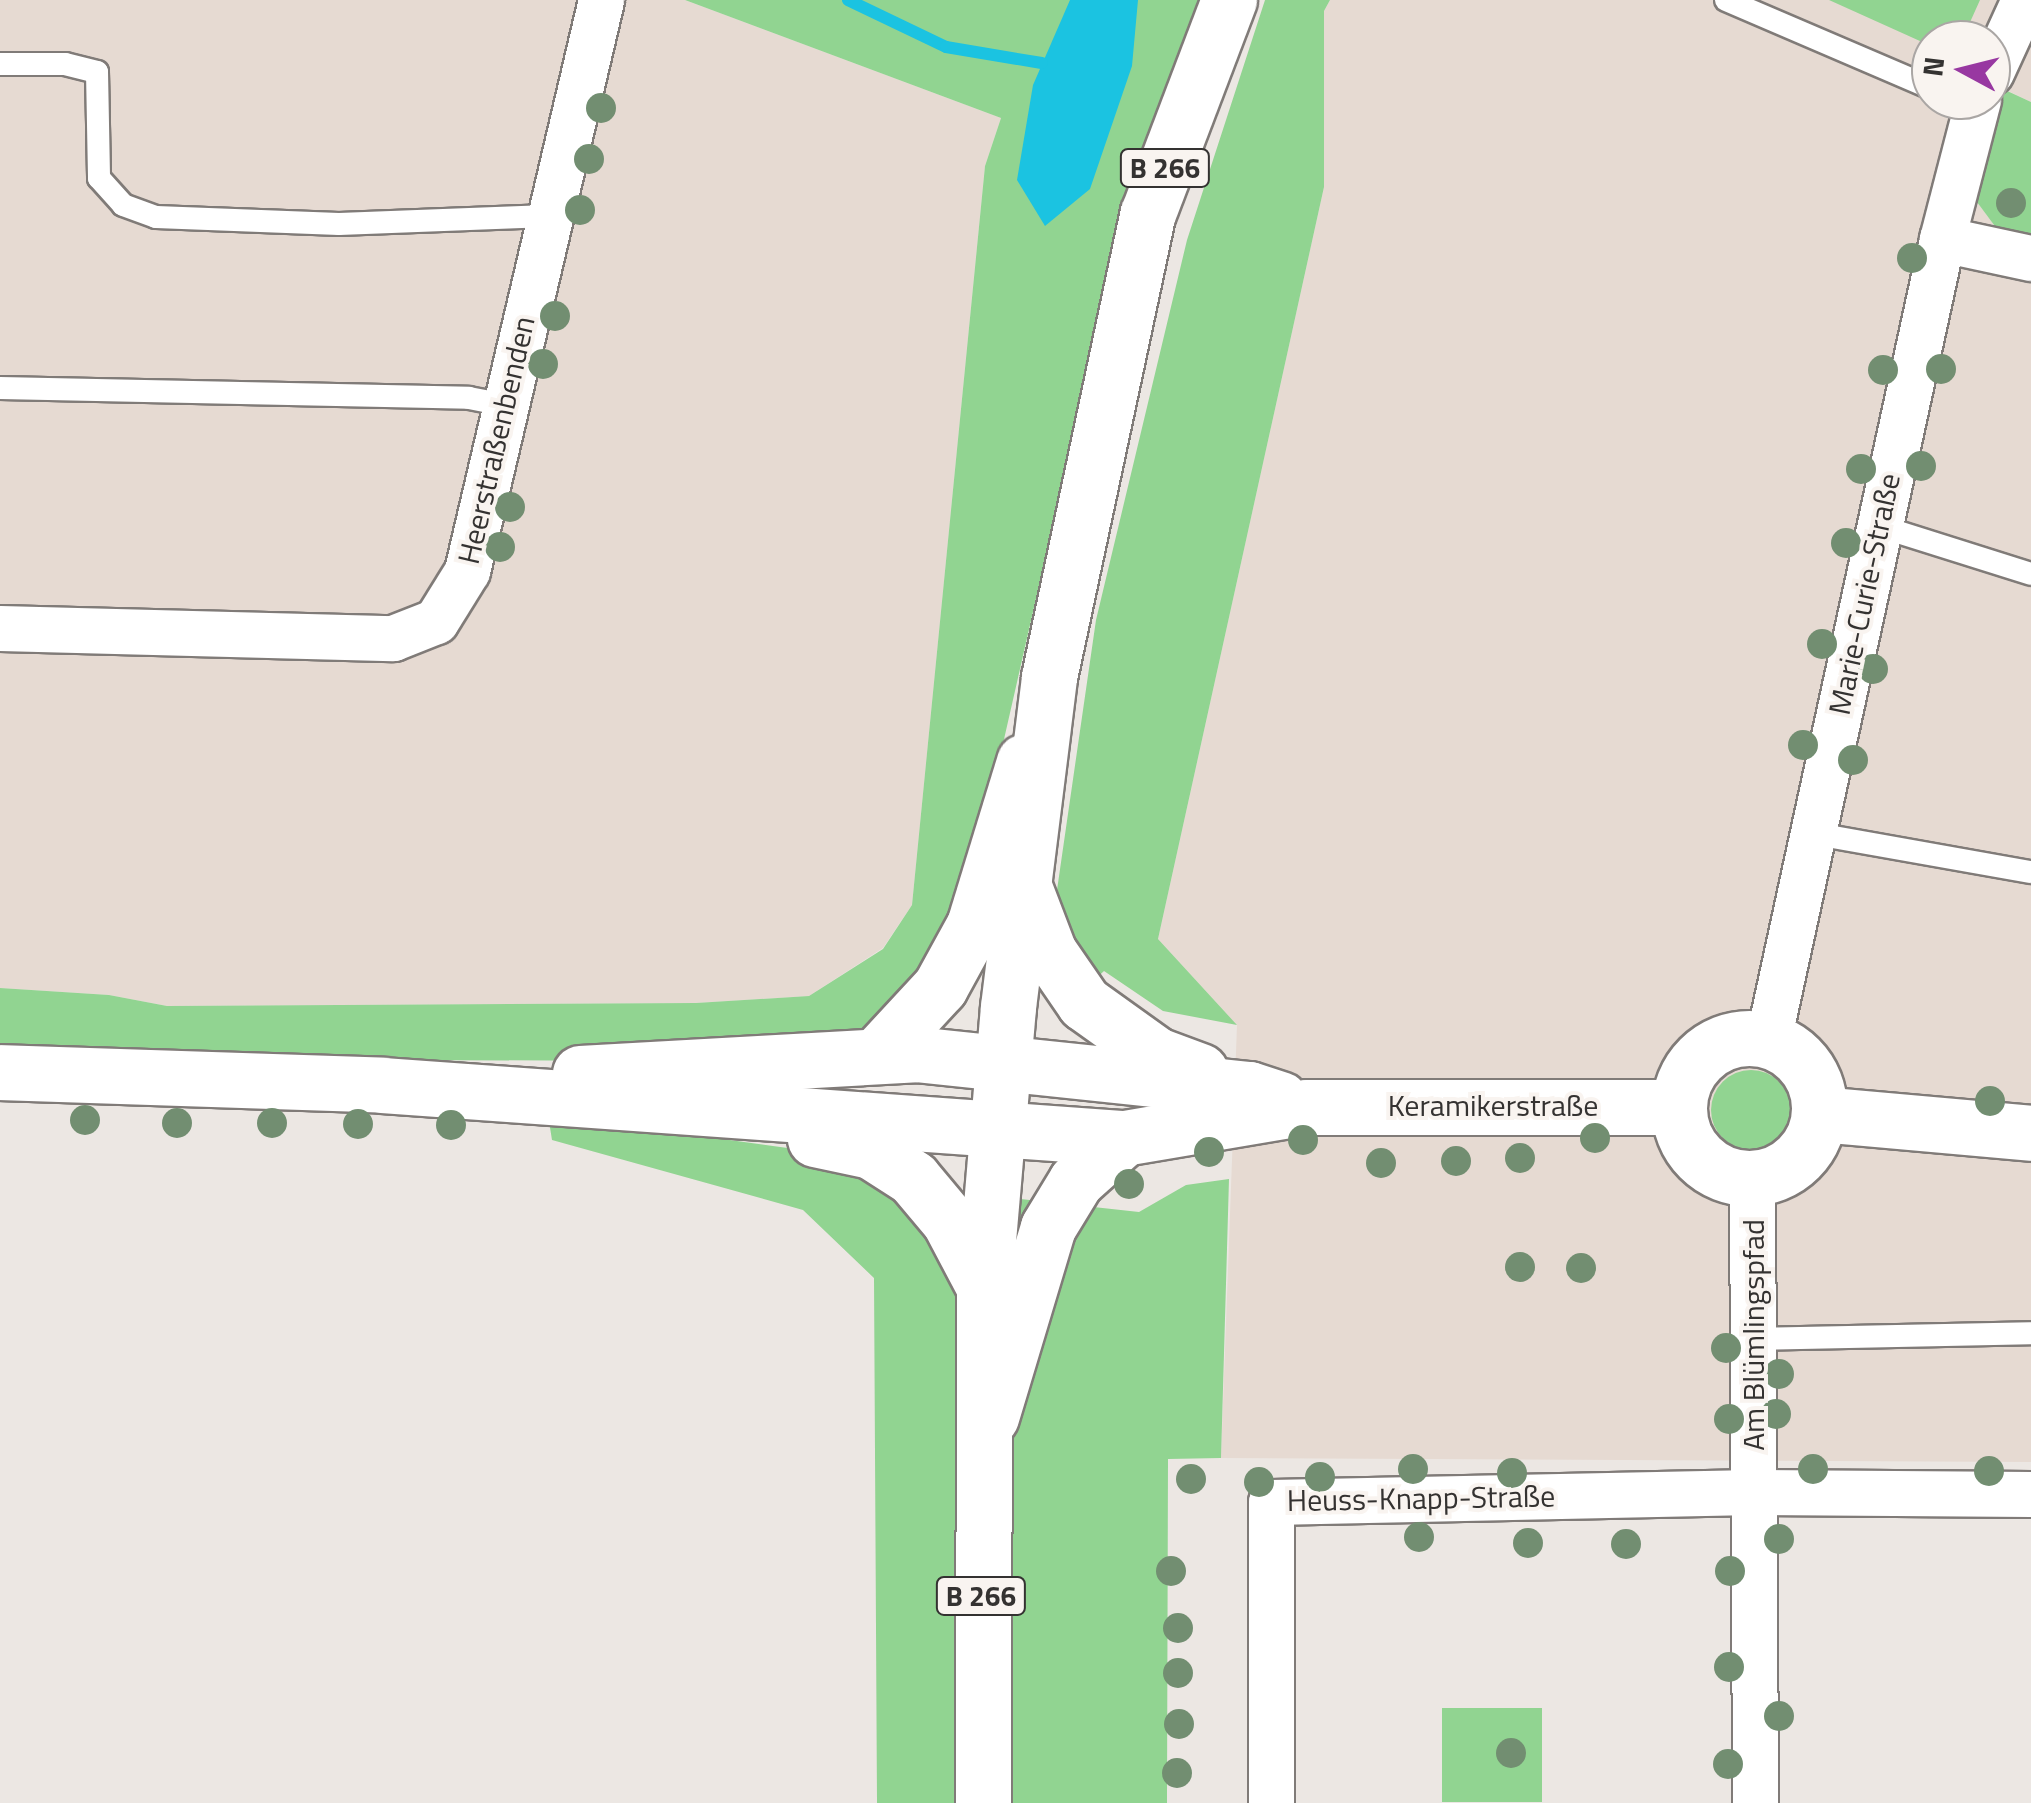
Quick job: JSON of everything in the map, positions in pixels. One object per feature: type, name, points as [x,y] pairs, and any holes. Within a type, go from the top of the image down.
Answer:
[{"type":"main road","name":"B 266","points":[[982,1803],[984,1287],[1023,884],[1049,677],[1148,213],[1229,0]]},
{"type":"main road","points":[[878,1055],[940,987],[974,925],[1049,677]]},
{"type":"main road","points":[[1023,884],[1049,952],[1084,1003],[1156,1055],[1249,1089]]},
{"type":"main road","points":[[1744,1037],[1768,1040],[1793,1052],[1811,1073],[1820,1114],[1802,1154],[1772,1175],[1752,1178],[1722,1174],[1706,1163],[1682,1129],[1679,1107],[1683,1083],[1708,1050],[1744,1037]]},
{"type":"main road","name":"Keramikerstraße","points":[[382,1084],[915,1054],[1249,1089],[1307,1106]]},
{"type":"main road","points":[[0,1072],[382,1084],[685,1110],[871,1150],[913,1178],[937,1207],[984,1287]]},
{"type":"main road","name":"Keramikerstraße","points":[[685,1110],[998,1126],[1124,1138],[1307,1106],[1679,1107]]},
{"type":"main road","points":[[1820,1114],[2031,1133]]},
{"type":"main road","points":[[982,1451],[1048,1227],[1076,1181],[1124,1138]]},
{"type":"street","name":"Heerstraßenbenden","points":[[0,628],[393,638],[436,621],[468,572],[601,0]]},
{"type":"street","name":"Marie-Curie-Straße","points":[[2011,25],[2024,0]]},
{"type":"street","name":"Marie-Curie-Straße","points":[[1768,1040],[1969,120]]},
{"type":"street","points":[[1942,239],[2031,258]]},
{"type":"street","name":"Am Blümlingspfad","points":[[1752,1178],[1755,1803]]},
{"type":"street","name":"Am Blümlingspfad","points":[[1753,1492],[2031,1494]]},
{"type":"street","name":"Heuss-Knapp-Straße","points":[[1271,1803],[1270,1502],[1753,1492]]},
{"type":"lane","points":[[1726,0],[1911,79]]},
{"type":"lane","points":[[0,64],[65,64],[97,72],[99,178],[123,205],[156,217],[338,224],[548,216]]},
{"type":"lane","points":[[0,388],[468,398],[505,405]]},
{"type":"lane","points":[[1879,526],[2031,574]]},
{"type":"lane","points":[[1812,833],[2031,872]]},
{"type":"lane","points":[[1751,1339],[2031,1334]]},
{"type":"shaded area","points":[[0,0],[685,0],[1001,118],[985,166],[912,905],[883,948],[809,996],[696,1003],[167,1006],[109,995],[0,988]]},
{"type":"shaded area","points":[[1330,0],[2031,0],[2031,102],[2011,92],[2011,20],[1911,20],[1911,120],[1995,120],[1974,198],[1997,229],[2031,237],[2031,1462],[1221,1458],[1237,1025],[1158,939],[1324,187],[1324,11]]},
{"type":"green space","points":[[685,0],[1202,0],[1126,203],[977,858],[952,941],[869,1030],[644,1061],[0,1058],[0,988],[109,995],[167,1006],[696,1003],[809,996],[883,949],[912,905],[985,166],[1001,118]]},
{"type":"green space","points":[[1265,0],[1330,0],[1324,11],[1324,187],[1158,939],[1237,1025],[1163,1011],[1104,971],[1091,983],[1056,897],[1096,620],[1187,240]]},
{"type":"green space","points":[[1829,0],[1980,0],[1971,20],[1911,20],[1911,37]]},
{"type":"green space","points":[[2011,93],[2031,102],[2031,237],[1997,229],[1974,198],[1971,176],[1992,120],[2011,120]]},
{"type":"green space","points":[[1751,1070],[1766,1073],[1779,1082],[1788,1095],[1788,1125],[1779,1138],[1766,1147],[1751,1150],[1736,1147],[1723,1138],[1714,1125],[1711,1110],[1714,1095],[1723,1082],[1736,1073]]},
{"type":"green space","points":[[548,1115],[824,1153],[883,1184],[1139,1212],[1186,1185],[1229,1179],[1221,1458],[1168,1459],[1167,1803],[877,1803],[874,1278],[803,1210],[552,1140]]},
{"type":"green space","points":[[1442,1708],[1542,1708],[1542,1802],[1442,1802]]},
{"type":"water","points":[[1070,0],[1138,0],[1132,66],[1090,189],[1045,226],[1017,180],[1033,85]]},
{"type":"waterway","points":[[848,0],[946,47],[1042,63]]}]
